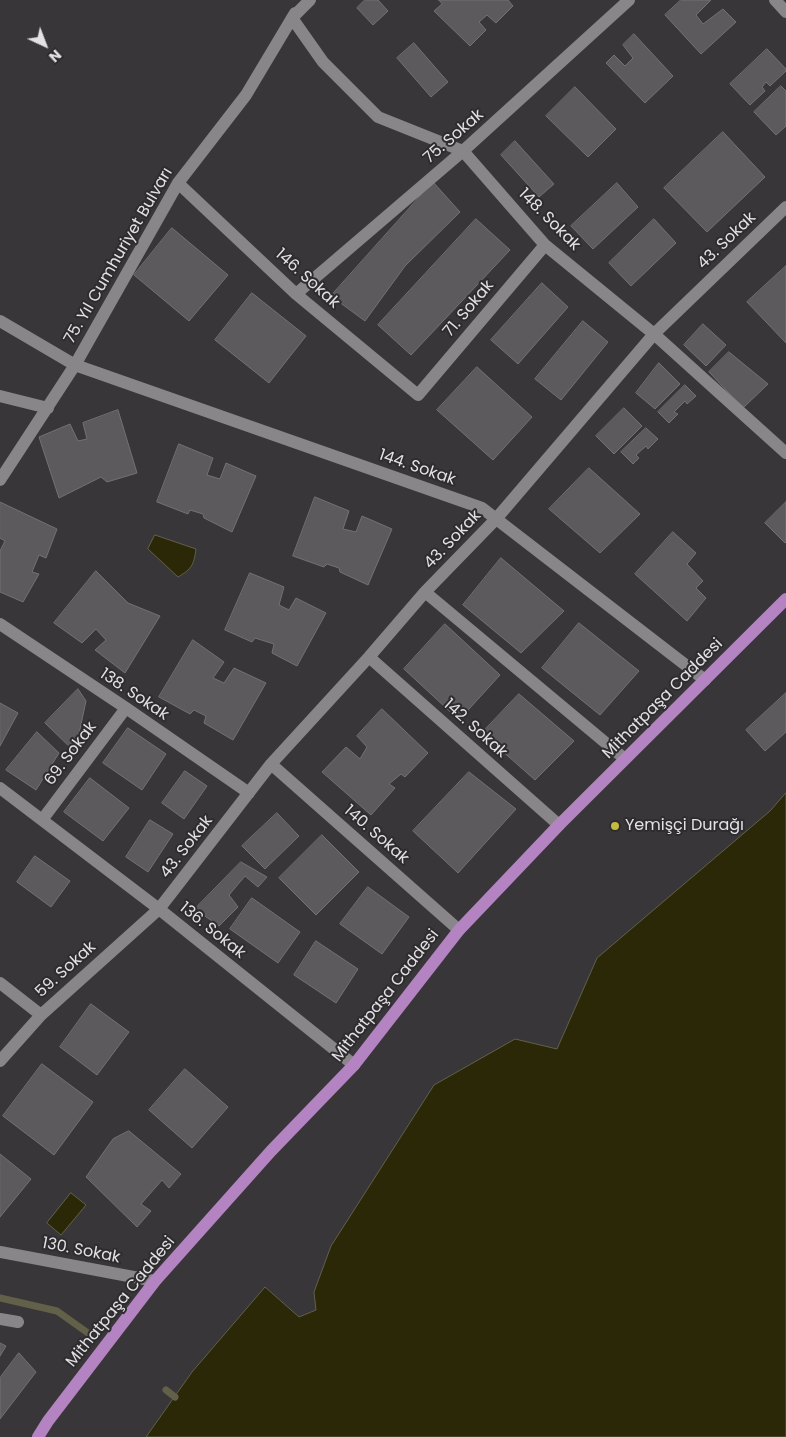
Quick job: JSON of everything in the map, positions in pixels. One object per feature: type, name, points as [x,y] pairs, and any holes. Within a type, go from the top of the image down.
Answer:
[{"type":"main road","name":"Mithatpaşa Caddesi","points":[[38,1437],[48,1421],[156,1281],[271,1151],[354,1065],[459,930],[559,825],[786,599]]},
{"type":"street","name":"75. Yıl Cumhuriyet Bulvarı","points":[[0,480],[74,365],[178,182],[246,95],[303,0]]},
{"type":"street","points":[[292,18],[310,0]]},
{"type":"street","name":"75. Sokak","points":[[296,294],[463,151],[629,0]]},
{"type":"street","points":[[775,0],[786,12]]},
{"type":"street","name":"148. Sokak","points":[[292,18],[323,62],[378,117],[463,151],[545,244],[654,334],[786,453]]},
{"type":"street","name":"146. Sokak","points":[[178,182],[296,294],[418,395]]},
{"type":"street","name":"43. Sokak","points":[[159,909],[272,764],[425,592],[496,519],[654,334],[786,207]]},
{"type":"street","name":"71. Sokak","points":[[418,395],[545,244]]},
{"type":"street","name":"144. Sokak","points":[[0,321],[74,365],[482,508],[706,680]]},
{"type":"street","points":[[0,396],[48,408]]},
{"type":"street","points":[[425,592],[625,759]]},
{"type":"street","name":"138. Sokak","points":[[1,627],[126,708],[249,793]]},
{"type":"street","name":"142. Sokak","points":[[369,657],[559,825]]},
{"type":"street","name":"69. Sokak","points":[[42,820],[126,708]]},
{"type":"street","name":"140. Sokak","points":[[272,764],[459,930]]},
{"type":"street","name":"136. Sokak","points":[[0,788],[159,909],[354,1065]]},
{"type":"street","name":"59. Sokak","points":[[0,1061],[41,1014],[159,909]]},
{"type":"street","points":[[0,983],[41,1014]]},
{"type":"street","name":"130. Sokak","points":[[0,1252],[156,1281]]},
{"type":"street","points":[[0,1319],[18,1322]]},
{"type":"shaded area","points":[[155,535],[196,549],[189,569],[178,577],[148,549]]},
{"type":"shaded area","points":[[786,793],[786,1437],[146,1437],[192,1372],[265,1287],[299,1317],[316,1310],[314,1292],[331,1246],[434,1085],[515,1039],[557,1049],[597,958],[770,811]]},
{"type":"shaded area","points":[[71,1193],[86,1205],[61,1235],[47,1223]]},
{"type":"building","points":[[365,0],[378,0],[388,11],[373,25],[357,8]]},
{"type":"building","points":[[439,0],[508,0],[513,6],[496,23],[487,15],[479,22],[486,30],[470,46],[434,11],[442,4]]},
{"type":"building","points":[[681,0],[711,0],[696,15],[703,24],[723,9],[736,22],[701,54],[665,15]]},
{"type":"building","points":[[634,34],[673,76],[645,103],[606,63],[614,55],[625,66],[633,58],[623,45]]},
{"type":"building","points":[[414,43],[448,82],[431,97],[397,58]]},
{"type":"building","points":[[767,49],[786,71],[770,86],[766,82],[762,87],[765,91],[750,105],[730,84]]},
{"type":"building","points":[[781,86],[786,91],[786,126],[776,135],[754,112]]},
{"type":"building","points":[[575,87],[616,129],[588,157],[546,116]]},
{"type":"building","points":[[723,132],[765,177],[707,232],[664,188]]},
{"type":"building","points":[[515,141],[554,184],[539,197],[501,155]]},
{"type":"building","points":[[433,182],[460,212],[405,266],[365,321],[331,296]]},
{"type":"building","points":[[617,183],[638,207],[593,249],[571,226]]},
{"type":"building","points":[[476,219],[510,250],[411,355],[378,325]]},
{"type":"building","points":[[654,219],[676,243],[631,286],[609,263]]},
{"type":"building","points":[[172,228],[228,275],[189,321],[134,275]]},
{"type":"building","points":[[786,266],[786,343],[747,302]]},
{"type":"building","points":[[542,283],[568,307],[518,364],[491,340]]},
{"type":"building","points":[[252,293],[306,336],[269,383],[215,340]]},
{"type":"building","points":[[583,321],[608,342],[561,400],[535,379]]},
{"type":"building","points":[[703,324],[726,345],[706,366],[684,345]]},
{"type":"building","points":[[729,352],[768,384],[743,408],[709,372]]},
{"type":"building","points":[[659,363],[680,384],[655,409],[636,393]]},
{"type":"building","points":[[477,367],[532,417],[493,460],[437,410]]},
{"type":"building","points":[[685,385],[696,396],[687,404],[685,401],[674,412],[678,414],[669,423],[658,412]]},
{"type":"building","points":[[624,408],[642,426],[614,454],[596,436]]},
{"type":"building","points":[[118,410],[137,473],[107,482],[101,477],[59,498],[39,437],[70,424],[78,441],[87,439],[83,423]]},
{"type":"building","points":[[646,428],[658,439],[648,449],[646,446],[636,455],[639,458],[633,464],[621,452]]},
{"type":"building","points":[[179,444],[213,458],[207,475],[220,479],[226,463],[256,476],[232,532],[204,518],[203,514],[190,510],[188,514],[157,502]]},
{"type":"building","points":[[589,468],[640,514],[600,553],[549,509]]},
{"type":"building","points":[[315,497],[349,511],[343,529],[356,532],[362,516],[392,529],[368,585],[340,572],[339,568],[327,564],[324,567],[293,556]]},
{"type":"building","points":[[0,502],[57,529],[46,558],[39,555],[32,572],[39,574],[23,602],[0,592],[0,551],[5,541],[0,538]]},
{"type":"building","points":[[786,502],[786,542],[785,543],[765,523]]},
{"type":"building","points":[[673,532],[696,553],[687,564],[703,581],[696,588],[706,598],[687,621],[635,574]]},
{"type":"building","points":[[501,558],[564,611],[521,653],[463,605]]},
{"type":"building","points":[[96,571],[128,603],[160,616],[125,673],[95,650],[106,640],[96,629],[82,643],[54,623]]},
{"type":"building","points":[[250,573],[284,587],[279,605],[289,610],[296,598],[326,613],[297,666],[272,653],[274,644],[255,638],[252,642],[225,630]]},
{"type":"building","points":[[579,623],[639,671],[600,715],[542,668]]},
{"type":"building","points":[[445,624],[500,675],[459,720],[404,669]]},
{"type":"building","points":[[193,640],[224,662],[213,678],[224,683],[234,668],[266,683],[233,740],[204,723],[206,716],[194,710],[190,714],[159,697]]},
{"type":"building","points":[[78,689],[86,701],[75,752],[45,723]]},
{"type":"building","points":[[786,693],[786,732],[765,751],[746,730]]},
{"type":"building","points":[[519,694],[574,741],[535,780],[482,733]]},
{"type":"building","points":[[0,703],[18,713],[0,746]]},
{"type":"building","points":[[382,709],[428,753],[405,777],[401,774],[389,784],[395,788],[371,815],[322,772],[346,747],[360,759],[367,747],[357,736]]},
{"type":"building","points":[[128,728],[166,754],[142,790],[103,763]]},
{"type":"building","points":[[37,732],[59,753],[36,790],[6,770]]},
{"type":"building","points":[[185,771],[207,786],[184,819],[162,803]]},
{"type":"building","points":[[469,772],[516,809],[458,873],[413,831]]},
{"type":"building","points":[[90,778],[129,808],[103,841],[64,812]]},
{"type":"building","points":[[277,813],[299,836],[265,869],[242,846]]},
{"type":"building","points":[[150,820],[173,834],[148,872],[126,857]]},
{"type":"building","points":[[322,835],[359,872],[316,915],[279,878]]},
{"type":"building","points":[[35,856],[70,881],[51,907],[17,882]]},
{"type":"building","points":[[241,862],[267,877],[258,887],[245,876],[229,895],[238,907],[219,926],[195,909]]},
{"type":"building","points":[[368,887],[409,917],[382,954],[340,924]]},
{"type":"building","points":[[252,898],[300,932],[278,963],[230,929]]},
{"type":"building","points":[[316,941],[358,969],[336,1003],[294,975]]},
{"type":"building","points":[[91,1004],[129,1032],[97,1075],[60,1047]]},
{"type":"building","points":[[42,1064],[93,1102],[54,1155],[3,1116]]},
{"type":"building","points":[[185,1069],[228,1107],[192,1148],[149,1110]]},
{"type":"building","points":[[129,1131],[181,1174],[169,1188],[162,1180],[141,1204],[151,1211],[137,1227],[86,1177],[113,1139]]},
{"type":"building","points":[[0,1154],[31,1179],[0,1217]]},
{"type":"building","points":[[0,1343],[6,1346],[0,1356]]},
{"type":"building","points":[[19,1353],[36,1372],[0,1419],[0,1378]]},
{"type":"waterway","points":[[0,1298],[57,1311],[88,1333]]},
{"type":"waterway","points":[[166,1390],[175,1397]]},
{"type":"place","name":"Yemişçi Durağı","points":[[615,826]]}]
